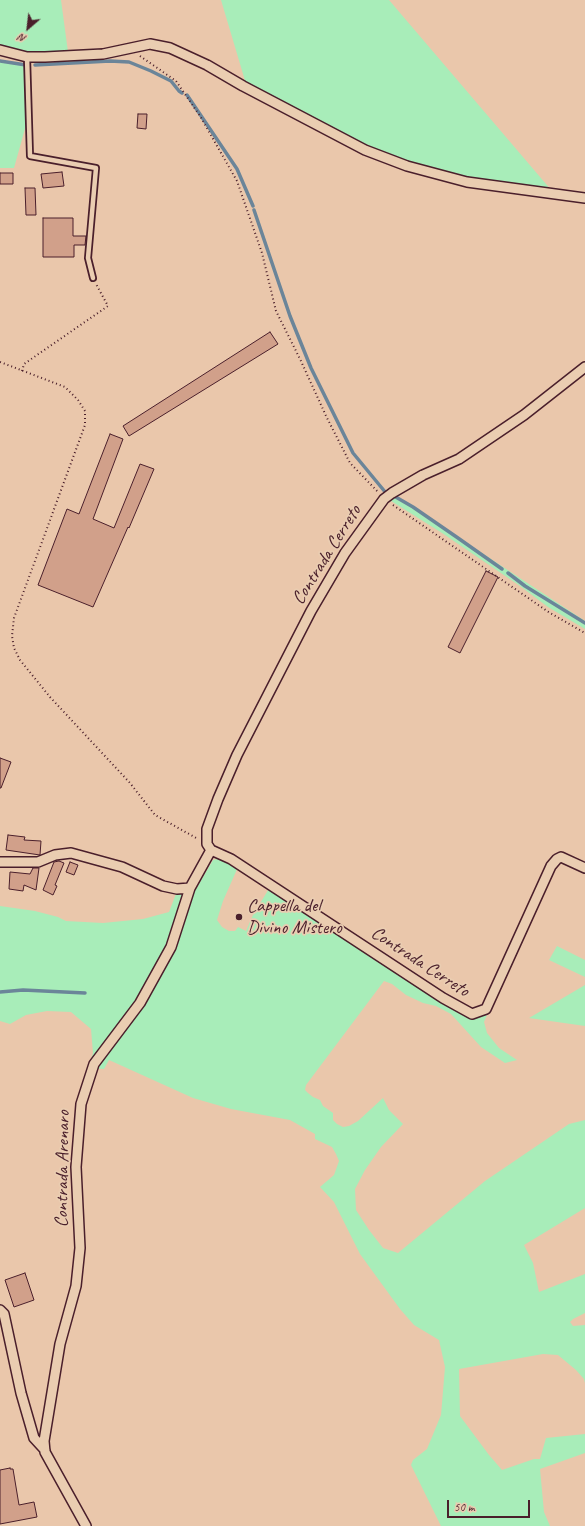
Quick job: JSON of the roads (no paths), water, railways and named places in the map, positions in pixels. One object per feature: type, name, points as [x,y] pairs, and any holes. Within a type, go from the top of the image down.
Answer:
[{"type":"street","points":[[0,50],[27,57],[45,58],[102,54],[150,44],[170,48],[207,65],[365,150],[407,166],[467,182],[585,198]]},
{"type":"street","name":"Contrada Cerreto","points":[[190,888],[209,847],[207,829],[237,755],[311,611],[345,553],[384,499],[423,475],[459,459],[524,415],[585,367]]},
{"type":"street","name":"Contrada Cerreto","points":[[209,847],[232,859],[443,998],[472,1014],[486,1010],[551,866],[561,857],[585,868]]},
{"type":"street","points":[[0,862],[38,862],[55,855],[71,853],[122,867],[163,886],[177,889],[190,888]]},
{"type":"street","name":"Contrada Arenaro","points":[[44,1450],[44,1441],[60,1344],[76,1286],[80,1248],[76,1166],[81,1104],[94,1064],[140,1003],[171,948],[190,888]]},
{"type":"street","points":[[0,1310],[4,1314],[21,1393],[34,1438],[44,1450],[86,1526]]},
{"type":"lane","points":[[27,57],[30,156],[96,168],[88,258],[93,278]]},
{"type":"waterway","points":[[0,61],[26,65]]},
{"type":"waterway","points":[[35,65],[110,61],[129,62],[171,81],[182,93]]},
{"type":"waterway","points":[[187,95],[237,169],[253,206]]},
{"type":"waterway","points":[[254,210],[290,316],[311,368],[353,453],[386,493]]},
{"type":"waterway","points":[[394,496],[413,507],[502,569]]},
{"type":"waterway","points":[[508,573],[525,586],[585,623]]},
{"type":"waterway","points":[[0,992],[23,990],[85,993]]},
{"type":"place","name":"Cappella del Divino Mistero","points":[[239,917]]}]
